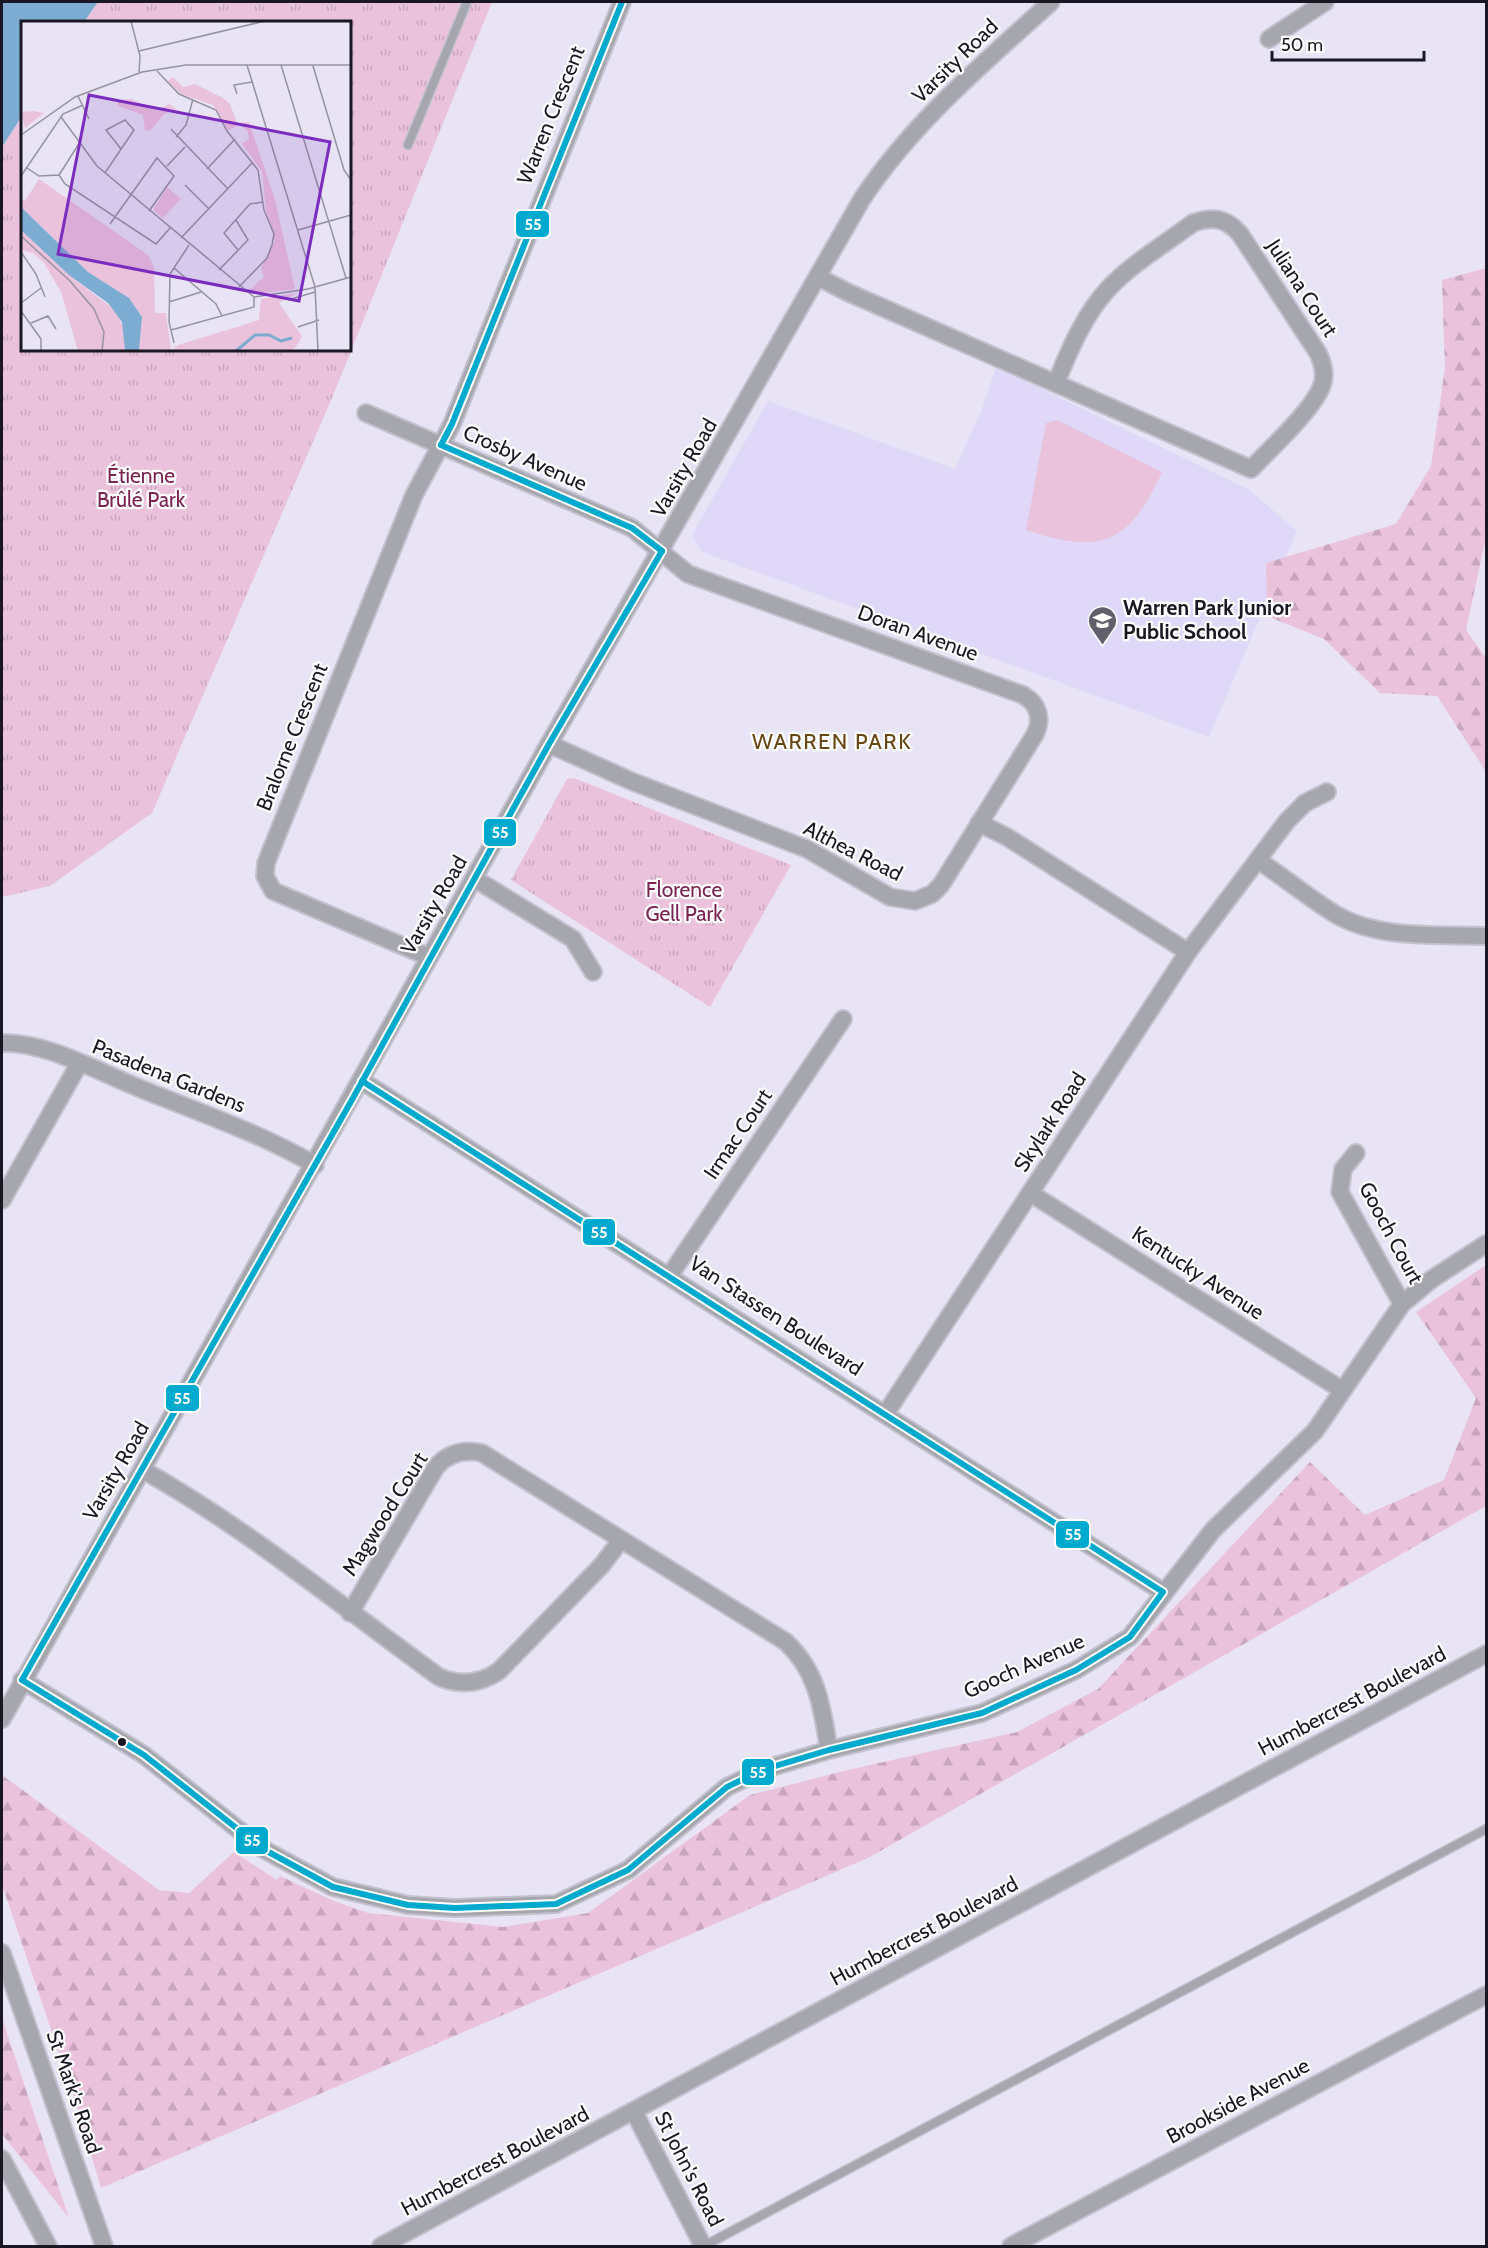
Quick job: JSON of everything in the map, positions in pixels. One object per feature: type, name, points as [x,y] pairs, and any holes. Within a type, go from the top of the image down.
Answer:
[{"type":"street","name":"Warren Crescent","points":[[441,445],[452,424],[622,2]]},
{"type":"street","points":[[1269,39],[1325,2]]},
{"type":"street","name":"Varsity Road","points":[[2,1719],[315,1165],[429,957],[476,879],[549,744],[881,170],[937,107],[1045,3]]},
{"type":"street","name":"Juliana Court","points":[[818,277],[1056,383],[1251,469],[1314,400],[1322,384],[1324,367],[1318,353],[1240,234],[1230,223],[1218,218],[1193,223],[1110,287],[1087,320],[1056,383]]},
{"type":"street","name":"Crosby Avenue","points":[[366,413],[632,528],[662,551]]},
{"type":"street","name":"Bralorne Crescent","points":[[429,957],[273,891],[265,876],[266,863],[414,495],[441,445]]},
{"type":"street","name":"Doran Avenue","points":[[662,551],[688,574],[1028,698],[1037,711],[1037,731],[979,823]]},
{"type":"street","name":"Althea Road","points":[[549,744],[631,781],[807,849],[890,897],[902,901],[921,899],[937,890],[979,823]]},
{"type":"street","name":"Skylark Road","points":[[886,1413],[1188,952],[1300,808],[1327,792]]},
{"type":"street","points":[[979,823],[1007,837],[1188,952]]},
{"type":"street","points":[[1259,861],[1337,915],[1352,922],[1402,932],[1486,936]]},
{"type":"street","points":[[476,879],[573,939],[593,972]]},
{"type":"street","name":"Irmac Court","points":[[670,1275],[843,1018]]},
{"type":"street","name":"Pasadena Gardens","points":[[2,1043],[15,1042],[34,1047],[79,1064],[282,1146],[315,1165]]},
{"type":"street","points":[[2,1200],[79,1064]]},
{"type":"street","name":"Van Stassen Boulevard","points":[[362,1081],[670,1275],[1163,1592]]},
{"type":"street","name":"Gooch Court","points":[[1356,1153],[1341,1173],[1340,1192],[1402,1304]]},
{"type":"street","name":"Kentucky Avenue","points":[[1030,1193],[1342,1389]]},
{"type":"street","name":"Gooch Avenue","points":[[22,1680],[144,1755],[263,1849],[333,1887],[408,1905],[455,1908],[556,1904],[628,1870],[727,1787],[762,1770],[830,1750],[982,1713],[1076,1670],[1130,1637],[1213,1530],[1316,1431],[1342,1389],[1402,1304],[1432,1279],[1486,1244]]},
{"type":"street","name":"Magwood Court","points":[[350,1613],[433,1472],[444,1459],[460,1452],[471,1451],[487,1456],[786,1642],[799,1654],[818,1688],[830,1750]]},
{"type":"street","name":"Magwood Court","points":[[142,1470],[256,1541],[439,1677],[463,1683],[482,1680],[499,1671],[602,1565],[621,1540]]},
{"type":"street","name":"Humbercrest Boulevard","points":[[381,2247],[1486,1654]]},
{"type":"street","name":"St Mark's Road","points":[[2,1953],[104,2247]]},
{"type":"street","name":"Brookside Avenue","points":[[1011,2247],[1486,1995]]},
{"type":"street","name":"St John's Road","points":[[634,2112],[704,2247]]},
{"type":"street","points":[[2,2159],[48,2247]]},
{"type":"lane","points":[[408,145],[467,2]]},
{"type":"lane","points":[[704,2247],[1486,1829]]},
{"type":"shaded area","name":"Warren Park Junior Public School","points":[[996,367],[1248,489],[1297,531],[1209,737],[702,552],[692,535],[768,401],[955,469],[982,409]]},
{"type":"green space","name":"Étienne Brûlé Park","points":[[98,2],[492,2],[351,351],[351,21],[85,21]]},
{"type":"green space","name":"Étienne Brûlé Park","points":[[21,118],[21,351],[351,351],[152,813],[50,886],[2,897],[2,147]]},
{"type":"green space","points":[[1486,268],[1486,537],[1466,630],[1486,658],[1486,772],[1437,696],[1380,693],[1324,639],[1267,616],[1266,563],[1396,524],[1431,466],[1445,368],[1442,280]]},
{"type":"green space","points":[[1057,420],[1162,472],[1138,515],[1124,529],[1110,537],[1093,542],[1074,542],[1026,530],[1046,423]]},
{"type":"green space","name":"Florence Gell Park","points":[[574,778],[791,865],[710,1007],[511,880],[567,779]]},
{"type":"green space","points":[[1486,1265],[1486,1506],[868,1858],[101,2188],[75,2100],[2,1885],[2,1775],[159,1890],[189,1893],[234,1852],[277,1880],[280,1876],[334,1901],[368,1913],[503,1927],[588,1913],[750,1795],[848,1770],[1017,1732],[1098,1689],[1310,1462],[1365,1515],[1444,1480],[1476,1398],[1416,1312]]},
{"type":"green space","points":[[2,2017],[3,2021],[69,2218],[2,2134]]},
{"type":"water","points":[[2,2],[98,2],[85,21],[21,21],[21,118],[2,147]]},
{"type":"transit line","name":"55","points":[[441,445],[452,424],[622,2]]},
{"type":"transit line","name":"55","points":[[441,445],[632,528],[662,551]]},
{"type":"transit line","name":"55","points":[[22,1680],[353,1098],[549,744],[662,551]]},
{"type":"transit line","name":"55","points":[[22,1680],[144,1755],[263,1849],[333,1887],[408,1905],[455,1908],[556,1904],[628,1870],[727,1787],[762,1770],[829,1750],[982,1713],[1076,1670],[1130,1637],[1163,1592],[362,1081]]},
{"type":"place","name":"Warren Park Junior Public School","points":[[1102,646]]},
{"type":"district","name":"WARREN PARK","points":[[832,741]]}]
